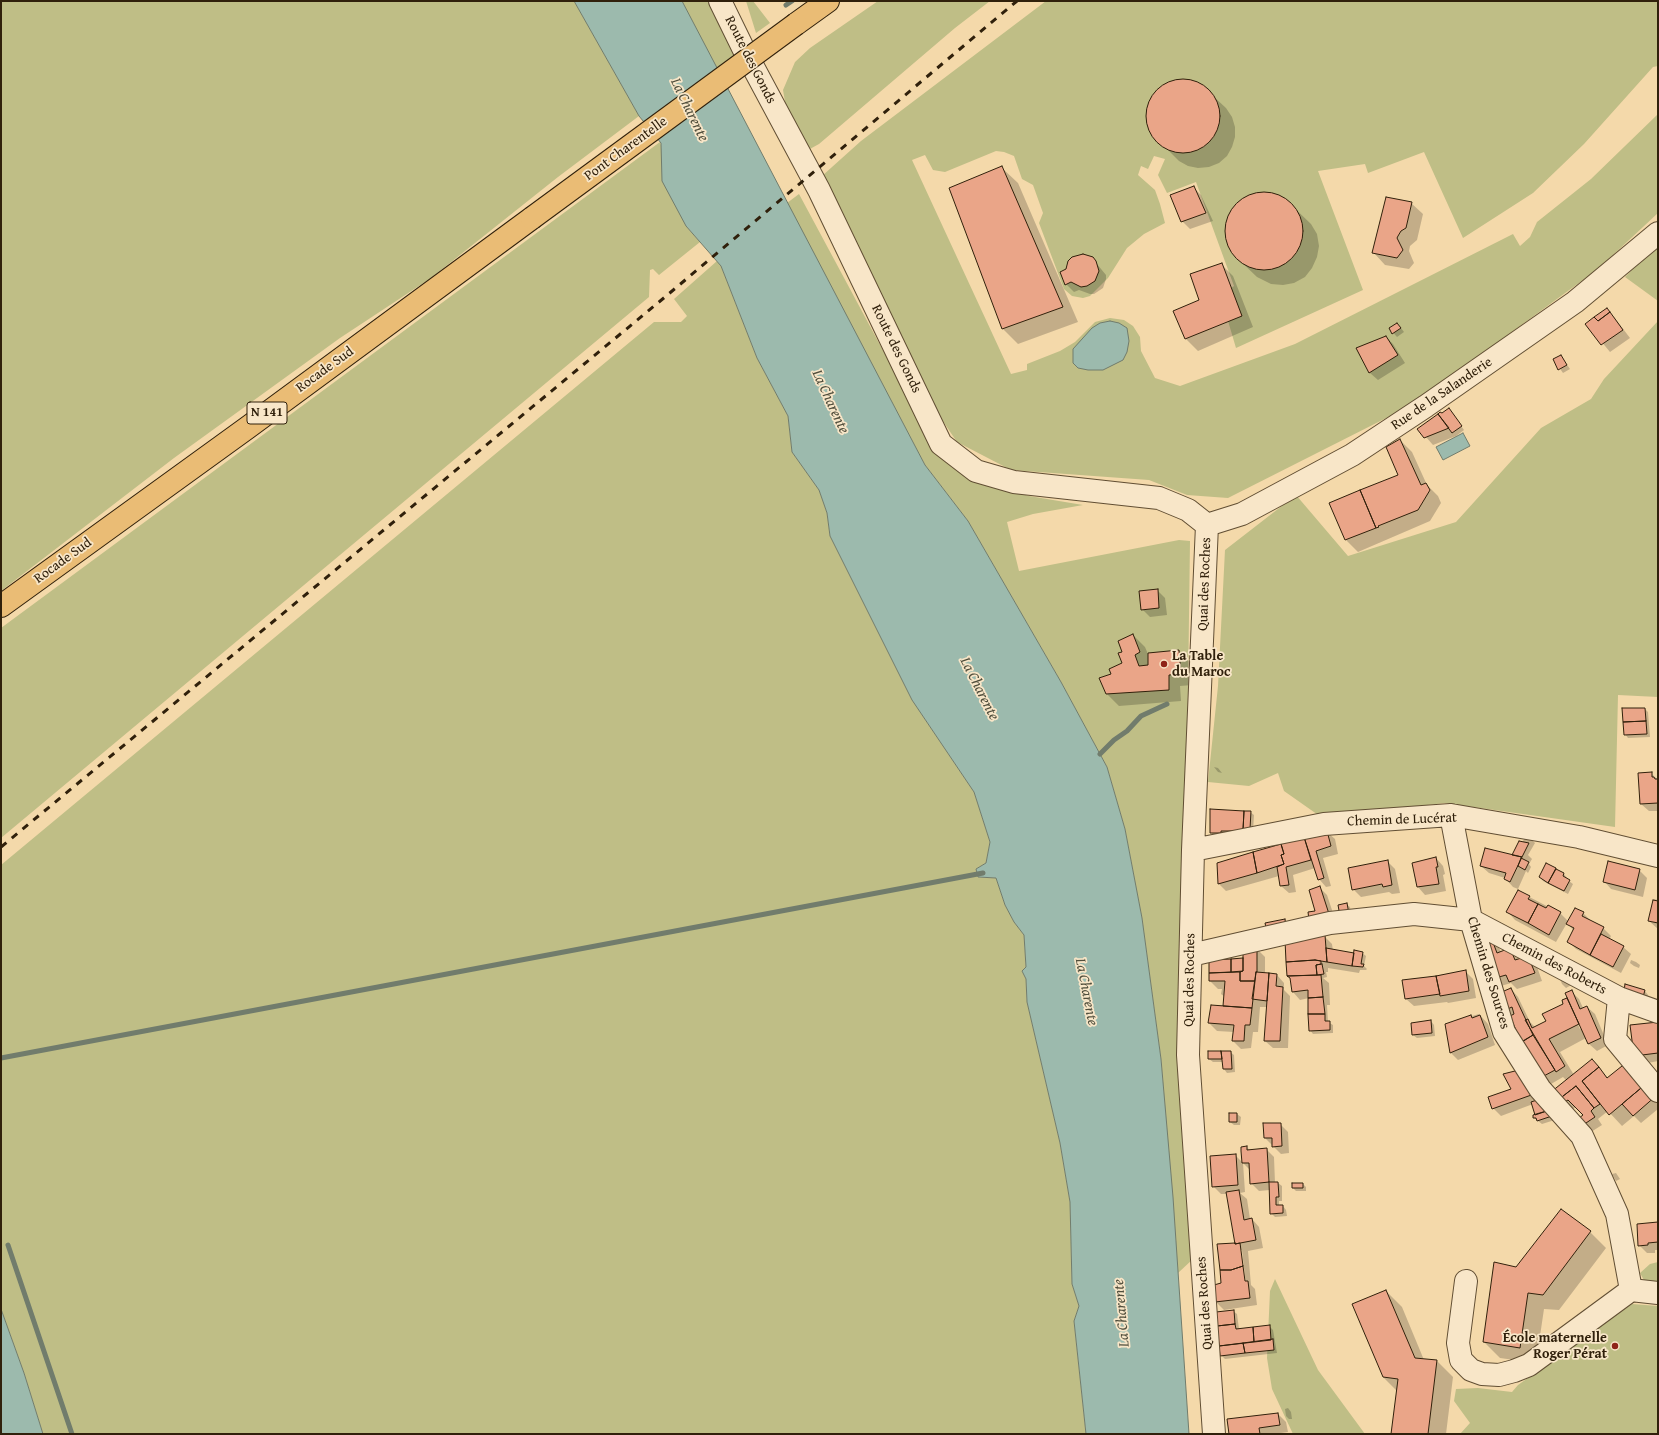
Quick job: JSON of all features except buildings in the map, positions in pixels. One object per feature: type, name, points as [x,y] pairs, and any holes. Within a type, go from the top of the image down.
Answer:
[{"type":"highway","name":"Pont Charentelle","points":[[532,218],[828,1]]},
{"type":"highway","name":"Rocade Sud","points":[[1,606],[247,428],[532,218]]},
{"type":"street","name":"Route des Gonds","points":[[720,1],[744,50],[819,190],[941,444],[976,471],[1014,482],[1159,498],[1188,510],[1207,525]]},
{"type":"street","name":"Rue de la Salanderie","points":[[1207,525],[1242,514],[1352,455],[1426,406],[1575,302],[1658,233]]},
{"type":"street","name":"Quai des Roches","points":[[1207,525],[1193,850],[1188,1056],[1214,1434]]},
{"type":"street","name":"Chemin de Lucérat","points":[[1193,850],[1324,824],[1451,815],[1578,837],[1658,856]]},
{"type":"street","name":"Chemin des Sources","points":[[1451,815],[1471,920],[1504,1032],[1540,1089],[1582,1136],[1617,1214],[1631,1290]]},
{"type":"street","name":"Chemin des Roberts","points":[[1191,955],[1330,923],[1414,914],[1471,920],[1619,998],[1658,1012]]},
{"type":"street","points":[[1619,998],[1615,1039],[1658,1091]]},
{"type":"street","points":[[1466,1281],[1458,1343],[1461,1360],[1471,1370],[1482,1374],[1499,1375],[1529,1365],[1631,1290],[1658,1293]]},
{"type":"shaded area","points":[[1,1],[574,1],[639,116],[558,177],[431,278],[340,338],[174,458],[1,591]]},
{"type":"shaded area","points":[[682,1],[720,1],[744,50],[718,71]]},
{"type":"shaded area","points":[[746,1],[753,1],[770,23],[756,33]]},
{"type":"shaded area","points":[[878,1],[990,1],[955,28],[819,144],[808,150],[788,119],[783,90],[795,62],[810,48]]},
{"type":"shaded area","points":[[1046,1],[1658,1],[1658,66],[1653,67],[1584,144],[1533,193],[1463,238],[1424,152],[1368,173],[1365,164],[1318,171],[1363,290],[1236,348],[1228,321],[1231,288],[1234,286],[1196,182],[1167,193],[1158,175],[1165,159],[1154,156],[1148,169],[1141,166],[1138,175],[1155,190],[1165,223],[1144,234],[1127,248],[1108,278],[1090,296],[1083,298],[1072,296],[1064,289],[1039,223],[1043,213],[1033,185],[1022,179],[1014,156],[996,151],[945,172],[933,170],[925,155],[912,160],[1011,374],[1027,370],[1027,364],[1060,351],[1075,342],[1095,322],[1110,318],[1124,320],[1133,326],[1140,337],[1141,351],[1155,378],[1180,386],[1295,344],[1513,234],[1520,246],[1530,237],[1537,222],[1591,179],[1658,114],[1658,213],[1598,269],[1412,405],[1228,498],[1187,495],[1149,480],[1011,470],[957,442],[934,408],[822,176],[861,141]]},
{"type":"shaded area","points":[[660,142],[686,226],[700,242],[659,275],[653,269],[650,270],[649,297],[1,838],[1,628]]},
{"type":"shaded area","points":[[799,194],[923,425],[977,480],[1029,496],[1083,505],[1033,514],[1007,522],[1019,571],[1179,540],[1190,541],[1186,841],[1193,1259],[1178,1273],[1161,1059],[1142,919],[1125,829],[1107,767],[1061,682],[968,521],[925,465],[787,203]]},
{"type":"shaded area","points":[[1658,243],[1658,301],[1625,277]]},
{"type":"shaded area","points":[[717,261],[721,266],[757,358],[788,416],[792,452],[819,490],[827,513],[830,536],[912,700],[974,792],[990,842],[986,863],[976,869],[978,877],[996,878],[1005,905],[1014,922],[1024,935],[1026,967],[1022,971],[1026,979],[1027,1002],[1060,1143],[1070,1202],[1072,1284],[1079,1306],[1074,1321],[1086,1434],[43,1434],[24,1373],[1,1309],[1,865],[654,322],[681,322],[687,316],[674,299]]},
{"type":"shaded area","points":[[1658,321],[1658,697],[1618,695],[1615,827],[1445,803],[1321,817],[1284,791],[1278,773],[1249,786],[1208,782],[1218,686],[1225,550],[1296,495],[1348,556],[1456,522],[1541,428],[1591,399],[1604,379]]},
{"type":"shaded area","points":[[1658,1262],[1658,1283],[1645,1282],[1640,1273],[1650,1264]]},
{"type":"shaded area","points":[[1275,1279],[1318,1370],[1365,1434],[1293,1434],[1272,1389],[1267,1358],[1270,1291]]},
{"type":"shaded area","name":"École maternelle Roger Pérat","points":[[1632,1304],[1658,1306],[1657,1434],[1460,1434],[1470,1423],[1454,1401],[1456,1389],[1478,1388],[1512,1392],[1518,1385]]},
{"type":"water","name":"La Charente","points":[[574,1],[682,1],[925,465],[968,521],[1061,682],[1107,767],[1125,829],[1142,918],[1161,1059],[1173,1197],[1189,1434],[1086,1434],[1074,1321],[1079,1306],[1072,1284],[1070,1202],[1060,1143],[1027,1002],[1026,979],[1022,971],[1026,967],[1024,935],[1014,922],[1005,905],[996,878],[978,877],[976,869],[986,863],[990,842],[974,792],[912,700],[830,536],[827,513],[819,490],[792,452],[788,416],[757,358],[721,266],[686,226],[662,181],[661,143],[639,116]]},
{"type":"water","points":[[1110,321],[1119,323],[1127,328],[1129,341],[1127,352],[1123,360],[1103,370],[1078,368],[1073,363],[1073,349],[1092,328],[1100,323]]},
{"type":"water","points":[[1463,433],[1470,446],[1443,460],[1436,447]]},
{"type":"water","points":[[1,1309],[24,1373],[43,1434],[1,1434]]},
{"type":"waterway","points":[[786,5],[792,1]]},
{"type":"waterway","points":[[1100,754],[1114,740],[1127,731],[1141,716],[1167,704]]},
{"type":"waterway","points":[[1,1058],[983,873]]},
{"type":"waterway","points":[[8,1245],[72,1434]]},
{"type":"railway","points":[[1,847],[659,302],[1017,1]]},
{"type":"place","name":"La Table du Maroc","points":[[1164,664]]},
{"type":"place","name":"École maternelle Roger Pérat","points":[[1615,1346]]}]
